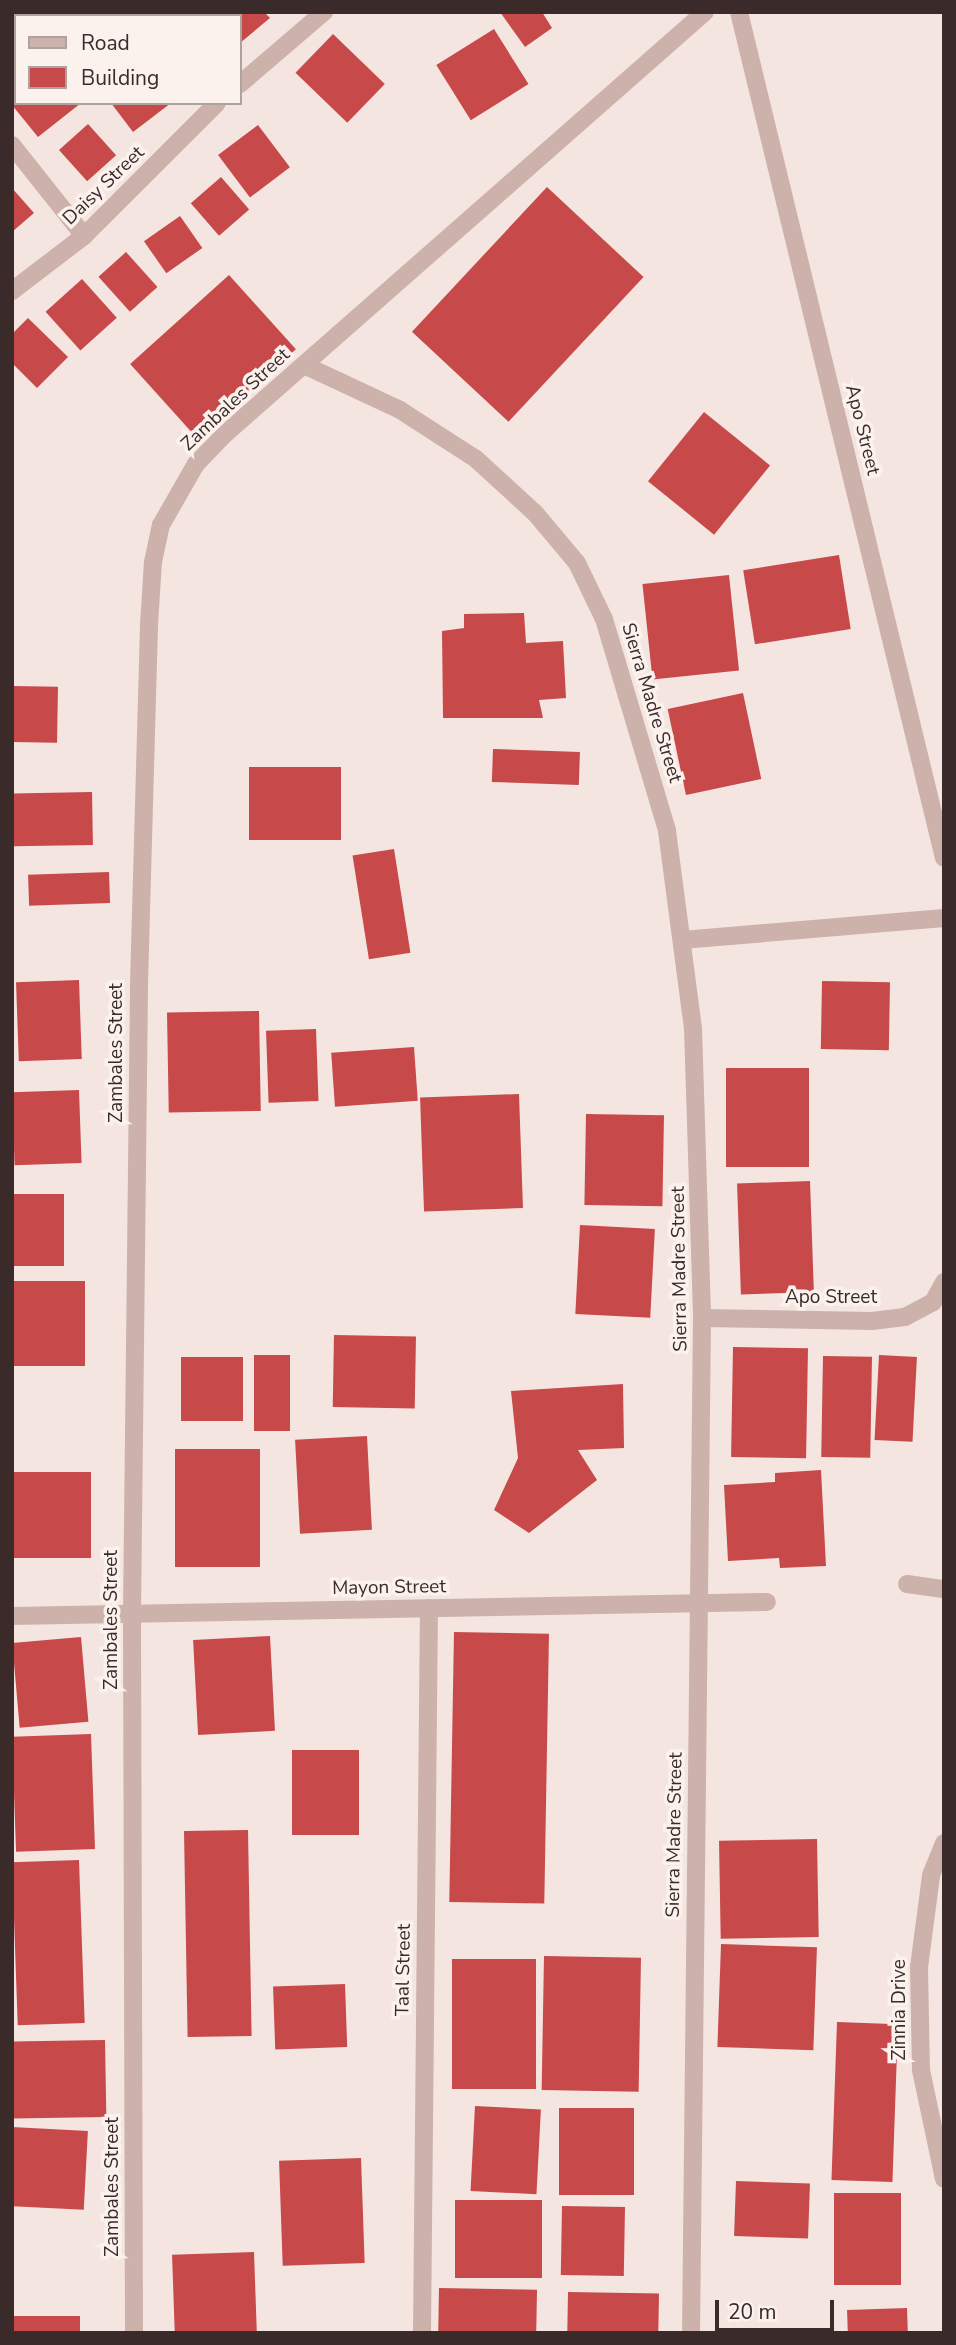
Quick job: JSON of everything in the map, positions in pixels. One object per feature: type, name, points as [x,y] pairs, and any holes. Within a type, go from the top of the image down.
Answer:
[{"type":"street","points":[[242,81],[324,12]]},
{"type":"street","name":"Zambales Street","points":[[134,2333],[132,1614],[139,984],[153,562],[161,524],[195,464],[705,12]]},
{"type":"street","name":"Apo Street","points":[[739,12],[944,859]]},
{"type":"street","name":"Daisy Street","points":[[12,290],[84,236],[215,105]]},
{"type":"street","points":[[12,145],[84,236]]},
{"type":"street","name":"Sierra Madre Street","points":[[304,365],[400,410],[477,459],[536,513],[578,563],[604,620],[660,804],[693,1028],[702,1318],[691,2333]]},
{"type":"street","points":[[682,940],[944,918]]},
{"type":"street","name":"Apo Street","points":[[702,1318],[872,1321],[905,1317],[933,1302],[944,1282]]},
{"type":"street","points":[[907,1584],[944,1589]]},
{"type":"street","name":"Mayon Street","points":[[12,1616],[768,1602]]},
{"type":"street","name":"Taal Street","points":[[422,2333],[429,1608]]},
{"type":"street","name":"Zinnia Drive","points":[[944,1843],[931,1876],[919,1967],[921,2070],[944,2179]]},
{"type":"building","points":[[24,12],[89,12],[87,14]]},
{"type":"building","points":[[264,12],[270,18],[242,41],[242,14],[207,14]]},
{"type":"building","points":[[500,12],[542,12],[552,28],[525,47]]},
{"type":"building","points":[[494,29],[528,84],[471,120],[436,65]]},
{"type":"building","points":[[333,34],[385,84],[347,123],[295,73]]},
{"type":"building","points":[[14,102],[14,105],[78,105],[38,137],[12,105]]},
{"type":"building","points":[[113,105],[168,105],[133,132]]},
{"type":"building","points":[[88,124],[116,155],[87,181],[59,150]]},
{"type":"building","points":[[258,125],[290,167],[250,197],[218,155]]},
{"type":"building","points":[[221,177],[249,209],[219,236],[191,203]]},
{"type":"building","points":[[547,187],[644,277],[509,422],[412,332]]},
{"type":"building","points":[[12,188],[34,213],[12,232]]},
{"type":"building","points":[[180,216],[202,248],[166,273],[144,241]]},
{"type":"building","points":[[126,252],[157,287],[130,312],[99,277]]},
{"type":"building","points":[[229,275],[296,349],[197,438],[130,364]]},
{"type":"building","points":[[82,279],[117,318],[80,350],[46,312]]},
{"type":"building","points":[[28,318],[68,357],[37,388],[12,363],[12,334]]},
{"type":"building","points":[[704,412],[770,465],[714,535],[648,481]]},
{"type":"building","points":[[839,555],[851,629],[755,644],[743,570]]},
{"type":"building","points":[[729,575],[739,670],[653,680],[642,584]]},
{"type":"building","points":[[524,613],[526,643],[563,641],[566,698],[539,700],[543,718],[443,718],[442,631],[464,628],[464,614]]},
{"type":"building","points":[[12,686],[58,687],[57,743],[12,742]]},
{"type":"building","points":[[743,693],[761,779],[686,795],[668,709]]},
{"type":"building","points":[[493,749],[580,752],[579,785],[492,782]]},
{"type":"building","points":[[249,767],[341,767],[341,840],[249,840]]},
{"type":"building","points":[[92,792],[93,845],[14,846],[13,793]]},
{"type":"building","points":[[394,849],[410,953],[369,959],[353,856]]},
{"type":"building","points":[[109,872],[110,903],[29,906],[28,875]]},
{"type":"building","points":[[79,980],[82,1059],[19,1061],[16,982]]},
{"type":"building","points":[[822,981],[890,982],[889,1050],[821,1049]]},
{"type":"building","points":[[259,1011],[261,1111],[169,1113],[167,1013]]},
{"type":"building","points":[[316,1029],[319,1101],[269,1103],[266,1031]]},
{"type":"building","points":[[414,1047],[418,1101],[335,1107],[331,1053]]},
{"type":"building","points":[[726,1068],[809,1068],[809,1167],[726,1167]]},
{"type":"building","points":[[79,1090],[82,1163],[15,1165],[12,1092]]},
{"type":"building","points":[[519,1094],[523,1208],[424,1211],[420,1097]]},
{"type":"building","points":[[586,1114],[664,1115],[662,1206],[584,1205]]},
{"type":"building","points":[[810,1181],[814,1292],[741,1294],[737,1184]]},
{"type":"building","points":[[12,1194],[64,1194],[64,1266],[12,1266]]},
{"type":"building","points":[[580,1225],[655,1229],[650,1318],[575,1314]]},
{"type":"building","points":[[12,1281],[85,1281],[85,1366],[12,1366]]},
{"type":"building","points":[[334,1335],[416,1336],[415,1408],[333,1407]]},
{"type":"building","points":[[733,1347],[808,1348],[806,1458],[731,1457]]},
{"type":"building","points":[[254,1355],[290,1355],[290,1431],[254,1431]]},
{"type":"building","points":[[879,1355],[917,1357],[912,1442],[875,1440]]},
{"type":"building","points":[[823,1356],[872,1357],[870,1458],[821,1457]]},
{"type":"building","points":[[181,1357],[243,1357],[243,1421],[181,1421]]},
{"type":"building","points":[[623,1384],[624,1448],[578,1450],[597,1480],[529,1533],[494,1510],[518,1458],[511,1391]]},
{"type":"building","points":[[367,1436],[372,1530],[300,1534],[295,1440]]},
{"type":"building","points":[[175,1449],[260,1449],[260,1567],[175,1567]]},
{"type":"building","points":[[821,1470],[826,1566],[780,1568],[779,1558],[728,1561],[724,1485],[775,1482],[775,1473]]},
{"type":"building","points":[[12,1472],[91,1472],[91,1558],[12,1558]]},
{"type":"building","points":[[454,1632],[549,1634],[544,1904],[449,1902]]},
{"type":"building","points":[[270,1636],[275,1731],[198,1735],[193,1640]]},
{"type":"building","points":[[81,1637],[88,1722],[20,1728],[12,1643]]},
{"type":"building","points":[[91,1734],[95,1849],[16,1852],[12,1737]]},
{"type":"building","points":[[292,1750],[359,1750],[359,1835],[292,1835]]},
{"type":"building","points":[[248,1830],[252,2036],[188,2037],[184,1831]]},
{"type":"building","points":[[817,1839],[819,1937],[721,1939],[719,1841]]},
{"type":"building","points":[[79,1860],[85,2023],[18,2025],[12,1862]]},
{"type":"building","points":[[721,1944],[817,1947],[813,2050],[717,2047]]},
{"type":"building","points":[[544,1956],[641,1958],[639,2092],[542,2090]]},
{"type":"building","points":[[452,1959],[536,1959],[536,2089],[452,2089]]},
{"type":"building","points":[[345,1984],[347,2047],[275,2049],[273,1987]]},
{"type":"building","points":[[837,2022],[898,2024],[892,2182],[831,2180]]},
{"type":"building","points":[[105,2040],[106,2117],[13,2119],[12,2042]]},
{"type":"building","points":[[475,2106],[541,2109],[536,2194],[471,2191]]},
{"type":"building","points":[[559,2108],[634,2108],[634,2195],[559,2195]]},
{"type":"building","points":[[12,2127],[88,2131],[84,2210],[12,2206]]},
{"type":"building","points":[[361,2158],[365,2263],[283,2266],[279,2161]]},
{"type":"building","points":[[736,2181],[810,2184],[808,2239],[734,2236]]},
{"type":"building","points":[[834,2193],[901,2193],[901,2285],[834,2285]]},
{"type":"building","points":[[455,2200],[542,2200],[542,2278],[455,2278]]},
{"type":"building","points":[[562,2206],[625,2207],[624,2276],[561,2275]]},
{"type":"building","points":[[254,2252],[257,2333],[175,2333],[172,2255]]},
{"type":"building","points":[[439,2288],[537,2290],[536,2333],[438,2333]]},
{"type":"building","points":[[568,2292],[659,2294],[658,2333],[567,2333]]},
{"type":"building","points":[[907,2308],[908,2333],[848,2333],[847,2310]]},
{"type":"building","points":[[12,2316],[80,2316],[80,2333],[12,2333]]}]
